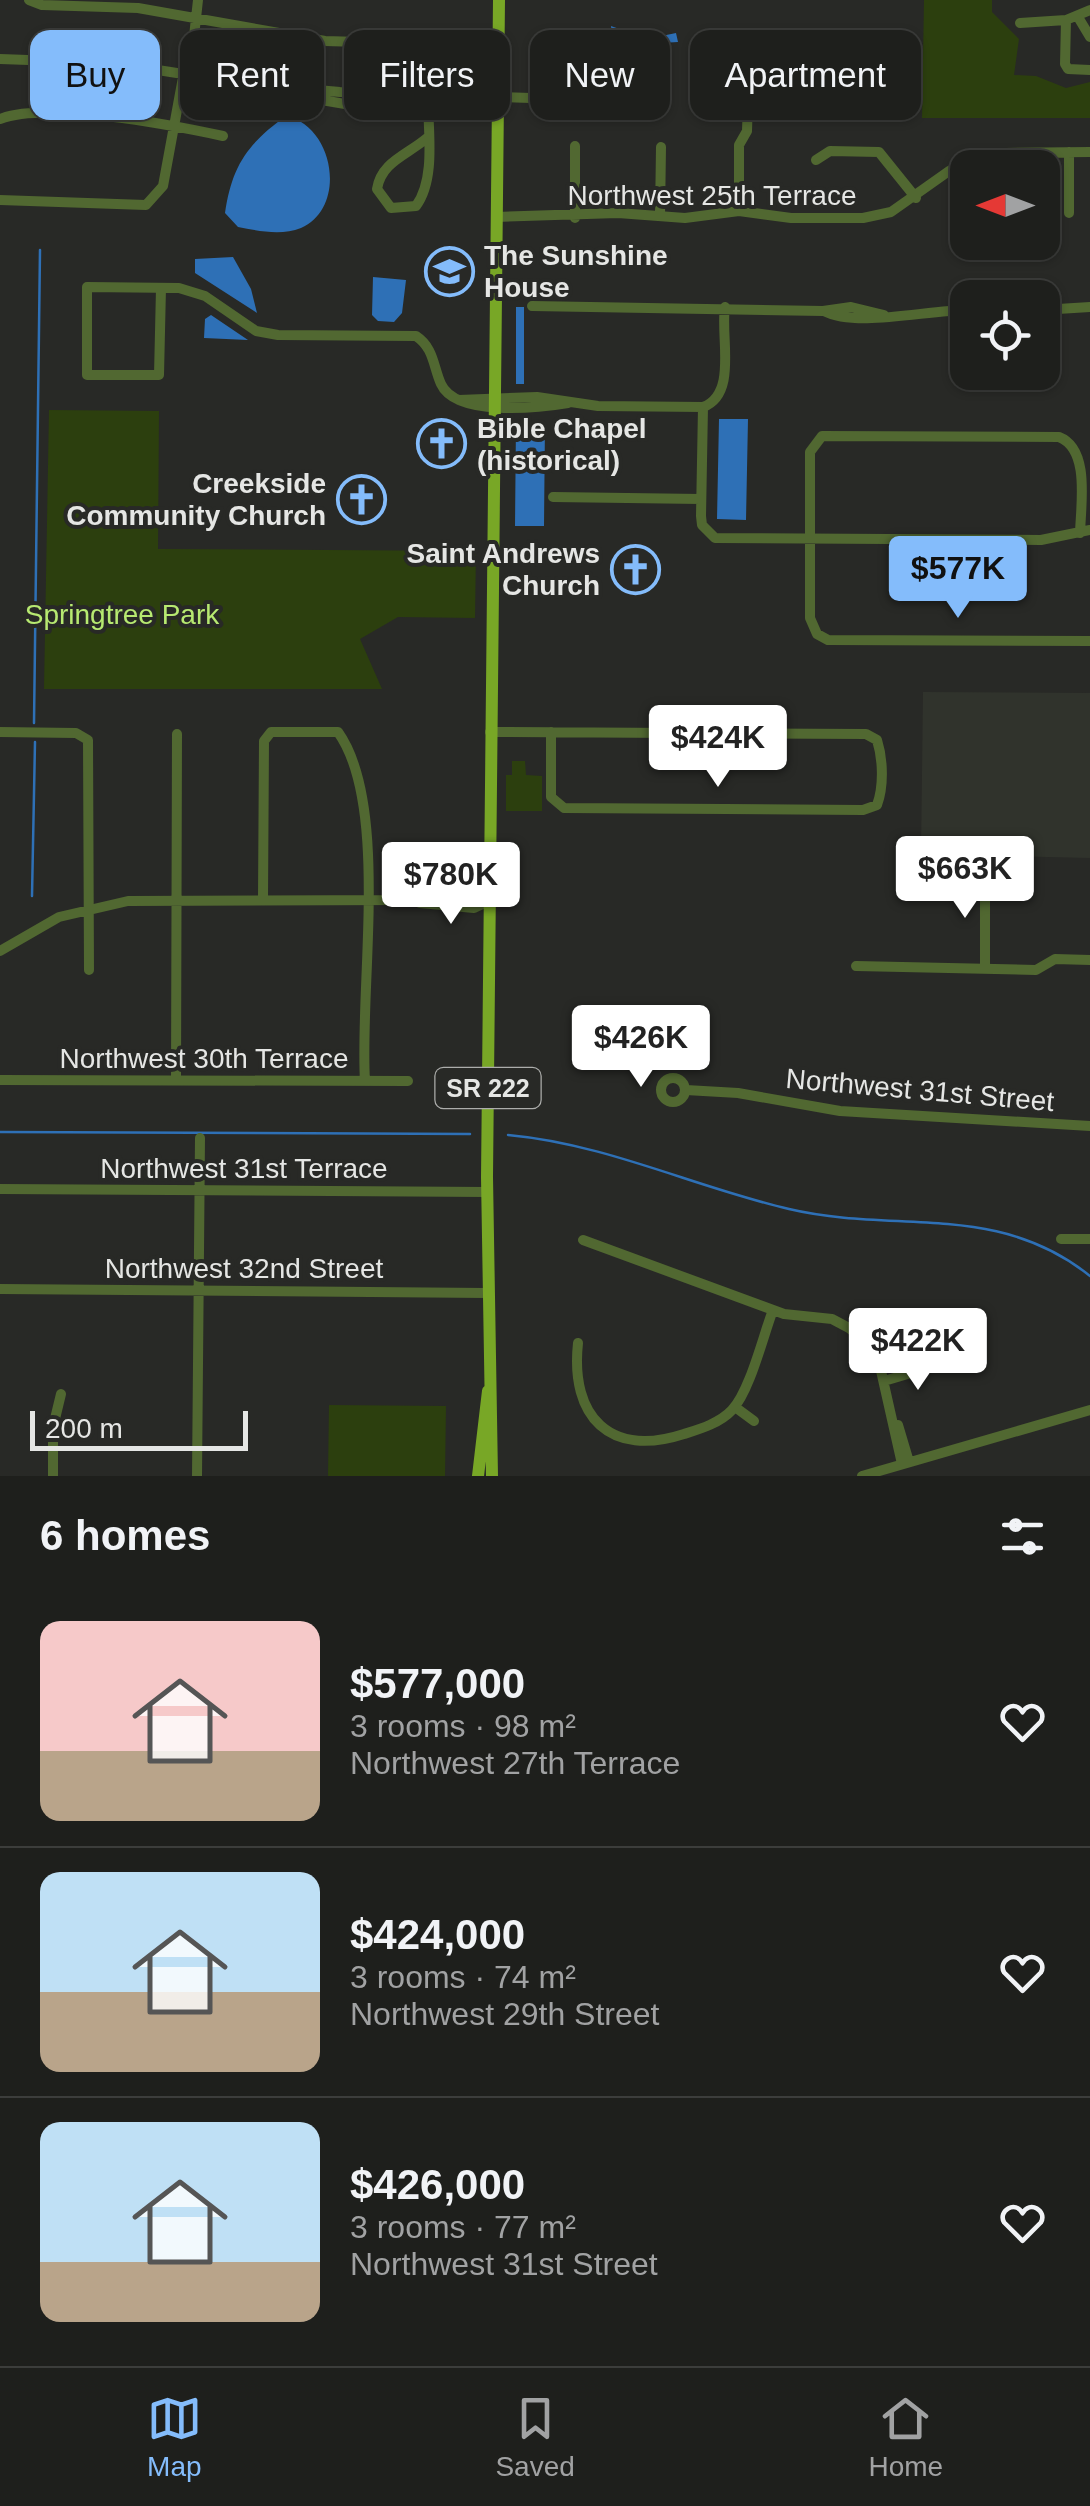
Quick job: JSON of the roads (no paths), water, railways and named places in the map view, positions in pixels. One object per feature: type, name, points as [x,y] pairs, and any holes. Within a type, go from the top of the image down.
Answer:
[{"type":"main road","name":"SR 222","points":[[499,0],[499,30]]},
{"type":"main road","name":"SR 222","points":[[492,1476],[487,1192],[498,120]]},
{"type":"main road","name":"SR 222","points":[[478,1476],[482,1410],[488,1388]]},
{"type":"street","points":[[29,0],[195,18],[344,42]]},
{"type":"street","points":[[192,30],[198,0]]},
{"type":"street","points":[[1020,23],[1066,20],[1090,10]]},
{"type":"street","points":[[1078,17],[1090,36]]},
{"type":"street","points":[[1066,20],[1065,64],[1068,70],[1090,70]]},
{"type":"street","points":[[0,59],[113,63],[180,71]]},
{"type":"street","points":[[0,200],[146,204],[163,186],[180,96]]},
{"type":"street","points":[[0,119],[24,114],[126,118],[223,136]]},
{"type":"street","points":[[427,120],[427,138],[422,198],[406,210],[391,208],[378,189],[379,176],[386,166],[427,138]]},
{"type":"street","points":[[739,212],[739,144],[748,132],[748,120]]},
{"type":"street","points":[[575,146],[575,218]]},
{"type":"street","points":[[660,216],[661,146]]},
{"type":"street","points":[[816,160],[830,151],[878,152],[891,162],[916,198]]},
{"type":"street","name":"Northwest 25th Terrace","points":[[1060,152],[1090,152]]},
{"type":"street","points":[[1069,152],[1069,213]]},
{"type":"street","name":"Northwest 25th Terrace","points":[[496,218],[739,212],[791,218],[864,218],[891,212],[950,172]]},
{"type":"street","points":[[160,288],[160,375],[86,375],[87,287],[160,288],[205,296],[256,332],[416,336],[431,353],[442,387],[459,400],[702,407],[717,398],[723,382],[725,308]]},
{"type":"street","points":[[532,306],[823,311],[847,321],[884,314],[950,311]]},
{"type":"street","points":[[1060,309],[1090,307]]},
{"type":"street","points":[[702,407],[702,525],[724,539],[810,538],[1040,540],[1085,532],[1081,458],[1074,445],[1059,437],[822,436],[810,452],[810,538],[810,618],[817,634],[846,641],[1090,641]]},
{"type":"street","points":[[553,498],[701,499]]},
{"type":"street","points":[[0,732],[76,733],[88,740],[89,970]]},
{"type":"street","points":[[263,899],[264,742],[271,732],[338,732],[364,786],[365,1081]]},
{"type":"street","points":[[490,732],[551,732],[866,734],[876,740],[881,753],[877,805],[863,810],[564,808],[550,797],[551,732]]},
{"type":"street","points":[[176,734],[176,1080]]},
{"type":"street","points":[[984,969],[985,874]]},
{"type":"street","points":[[0,951],[47,923],[90,907],[177,899],[409,900],[474,893],[489,901]]},
{"type":"street","points":[[856,966],[1036,970],[1055,959],[1090,960]]},
{"type":"street","name":"Northwest 30th Terrace","points":[[0,1080],[408,1081]]},
{"type":"street","name":"Northwest 31st Street","points":[[686,1090],[738,1093],[819,1109],[1090,1126]]},
{"type":"street","points":[[197,1476],[200,1138]]},
{"type":"street","name":"Northwest 31st Terrace","points":[[0,1189],[487,1192]]},
{"type":"street","points":[[1061,1239],[1090,1238]]},
{"type":"street","points":[[583,1240],[773,1310],[832,1319],[849,1328],[870,1346],[884,1381],[905,1463]]},
{"type":"street","name":"Northwest 32nd Street","points":[[0,1289],[487,1293]]},
{"type":"street","points":[[578,1343],[576,1378],[592,1418],[622,1440],[664,1440],[704,1427],[735,1407],[773,1310]]},
{"type":"street","points":[[884,1381],[938,1365]]},
{"type":"street","points":[[53,1476],[53,1427],[61,1394]]},
{"type":"street","points":[[735,1407],[754,1421]]},
{"type":"street","points":[[862,1476],[1090,1410]]},
{"type":"water","points":[[281,120],[295,120],[315,135],[324,150],[330,186],[325,203],[316,218],[301,228],[270,232],[238,227],[225,213],[237,169],[261,136]]},
{"type":"water","points":[[233,257],[251,289],[257,313],[195,273],[195,259]]},
{"type":"water","points":[[373,277],[406,280],[402,313],[394,322],[378,321],[372,315]]},
{"type":"water","points":[[516,307],[524,307],[524,384],[516,384]]},
{"type":"water","points":[[211,315],[248,340],[204,338],[205,319]]},
{"type":"water","points":[[719,419],[748,419],[746,520],[717,519]]},
{"type":"water","points":[[516,422],[545,423],[544,526],[515,526]]},
{"type":"waterway","points":[[34,723],[40,250]]},
{"type":"waterway","points":[[32,896],[35,742]]},
{"type":"waterway","points":[[0,1132],[470,1134]]},
{"type":"waterway","points":[[508,1135],[580,1147],[789,1209],[829,1216],[982,1228],[1019,1237],[1055,1253],[1090,1276]]},
{"type":"place","name":"The Sunshine House","points":[[449,271]]},
{"type":"place","name":"Bible Chapel (historical)","points":[[442,444]]},
{"type":"place","name":"Creekside Community Church","points":[[361,499]]},
{"type":"place","name":"Saint Andrews Church","points":[[635,569]]},
{"type":"park label","name":"Springtree Park","points":[[122,614]]}]
